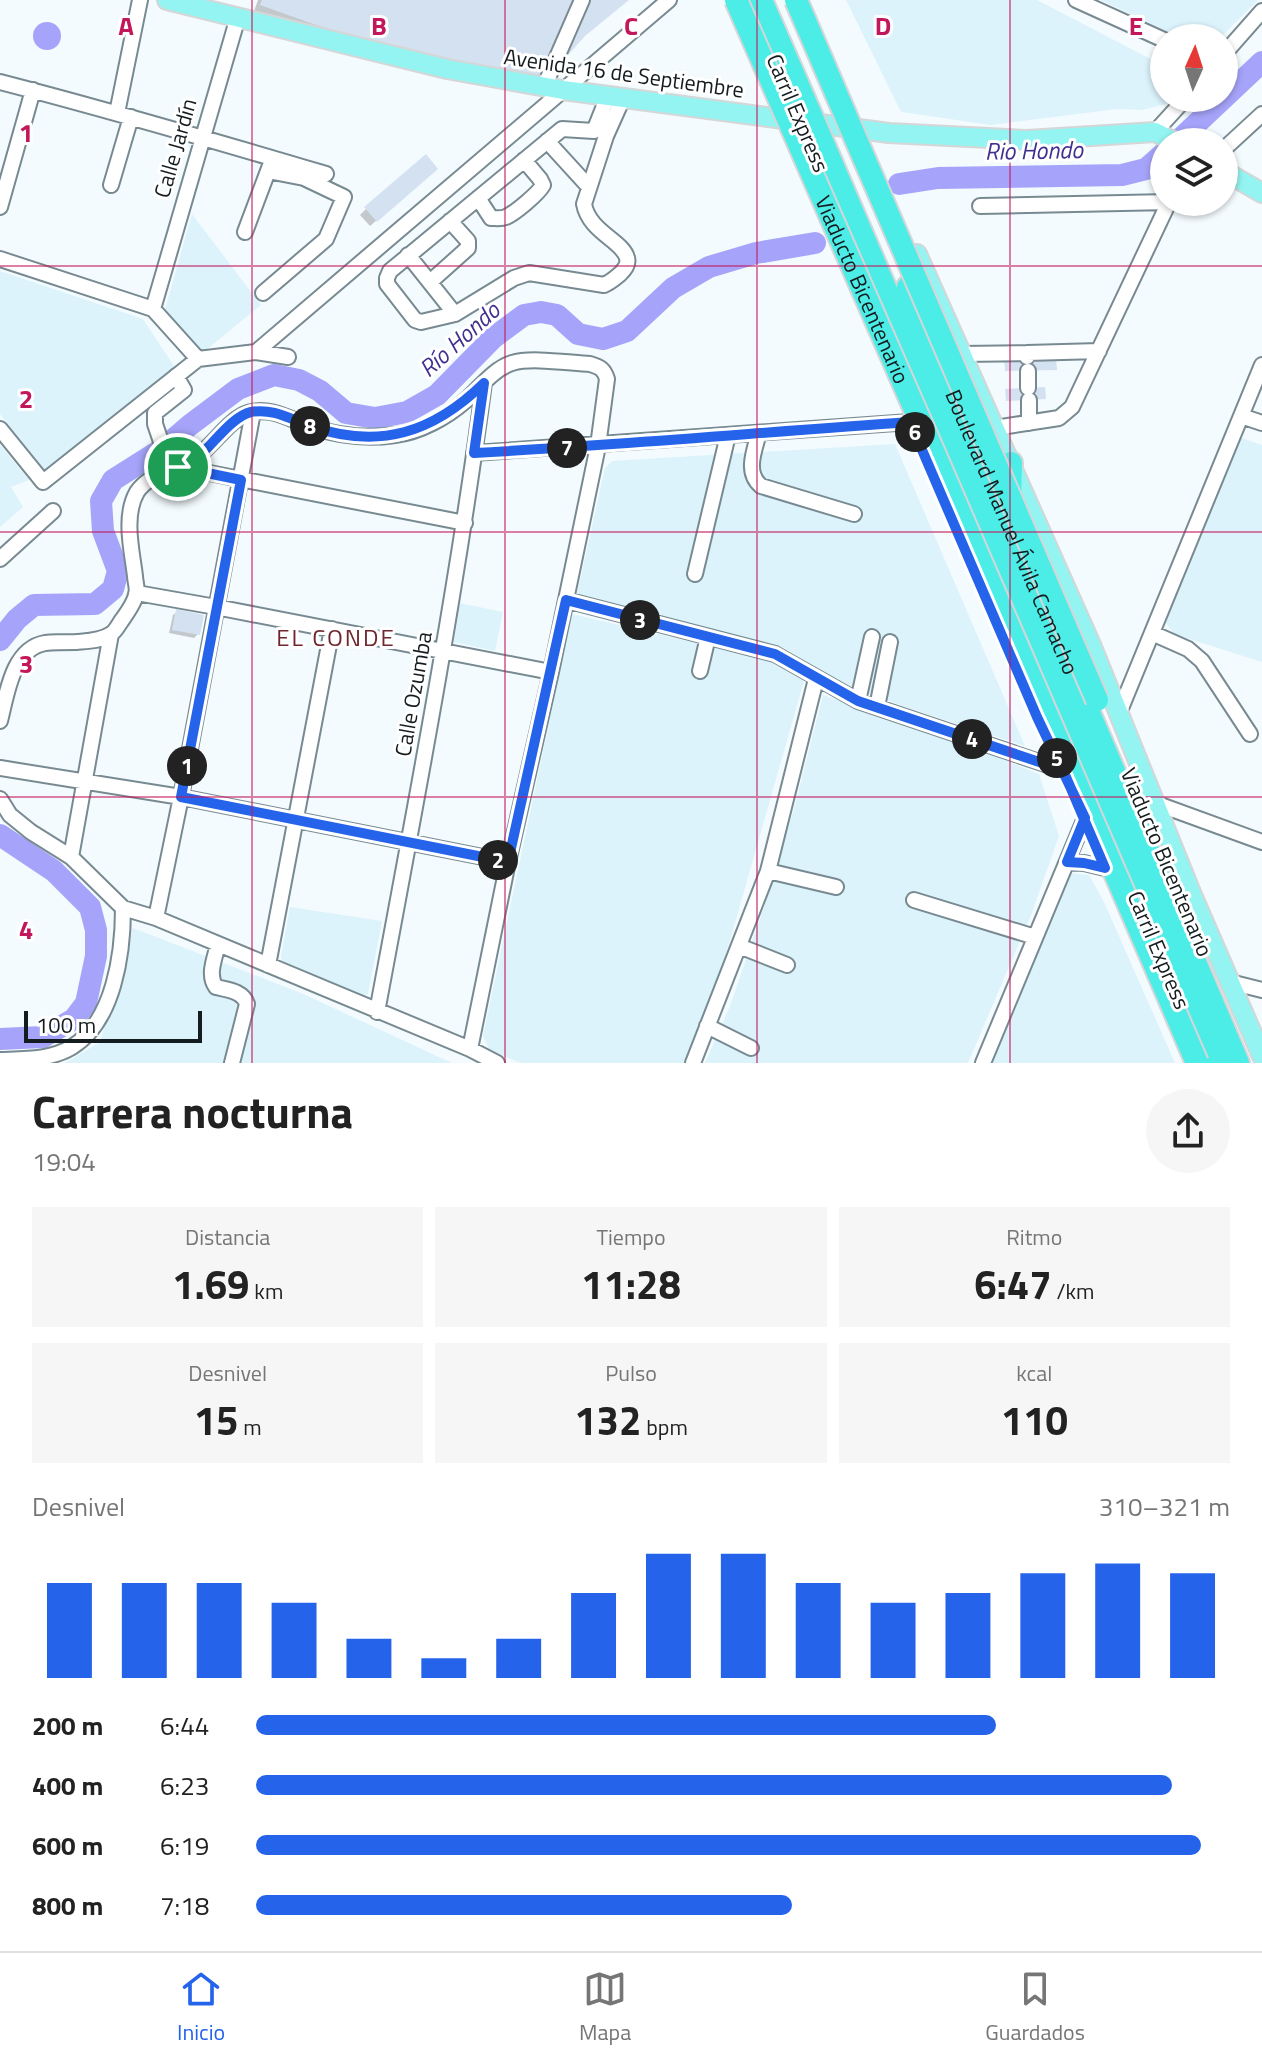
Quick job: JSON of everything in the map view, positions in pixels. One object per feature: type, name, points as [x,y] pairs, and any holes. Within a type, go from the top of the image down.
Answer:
[{"type":"highway","name":"Boulevard Manuel Ávila Camacho","points":[[761,0],[851,156],[1238,1063]]},
{"type":"highway","name":"Boulevard Manuel Ávila Camacho","points":[[786,0],[808,80]]},
{"type":"highway","name":"Viaducto Bicentenario","points":[[796,0],[1254,1063]]},
{"type":"highway","name":"Viaducto Bicentenario","points":[[736,1],[1197,1063]]},
{"type":"highway","name":"Carril Express","points":[[736,1],[1208,1063]]},
{"type":"highway","name":"Boulevard Manuel Ávila Camacho","points":[[851,156],[902,328],[1217,1063]]},
{"type":"highway","points":[[843,266],[902,328]]},
{"type":"highway","points":[[1009,526],[1011,463]]},
{"type":"highway","points":[[1095,778],[1102,860]]},
{"type":"main road","name":"Avenida 16 de Septiembre","points":[[167,0],[239,8],[447,69],[554,89],[904,134],[1027,140],[1150,136]]},
{"type":"main road","points":[[805,0],[842,84]]},
{"type":"main road","points":[[736,1],[770,97]]},
{"type":"main road","points":[[851,156],[962,354],[1092,647],[1230,982],[1255,1024],[1262,1056]]},
{"type":"main road","points":[[803,171],[1037,717],[1085,818],[1188,1063]]},
{"type":"main road","points":[[1238,179],[1262,193]]},
{"type":"street","points":[[111,185],[140,0]]},
{"type":"street","points":[[554,89],[582,0]]},
{"type":"street","points":[[256,352],[554,89],[669,0]]},
{"type":"street","points":[[1076,0],[1150,34]]},
{"type":"street","name":"Calle Jardín","points":[[153,309],[239,8]]},
{"type":"street","points":[[1238,38],[1262,11]]},
{"type":"street","points":[[0,82],[203,139],[344,197],[326,239],[263,293]]},
{"type":"street","points":[[0,207],[33,90]]},
{"type":"street","points":[[600,133],[562,129],[390,271],[387,284],[415,320],[421,322],[455,314],[514,278],[529,273],[595,285],[611,282],[627,267],[625,253],[598,229],[584,209],[600,133],[616,97]]},
{"type":"street","points":[[1238,136],[1262,114]]},
{"type":"street","points":[[547,141],[589,187]]},
{"type":"street","points":[[478,198],[491,218],[498,218],[505,217],[539,191],[543,185],[524,160]]},
{"type":"street","points":[[271,165],[326,174]]},
{"type":"street","points":[[245,232],[271,165]]},
{"type":"street","points":[[980,206],[1150,202]]},
{"type":"street","points":[[995,428],[1059,418],[1072,407],[1162,216]]},
{"type":"street","points":[[430,282],[468,248],[468,241],[450,221]]},
{"type":"street","points":[[408,255],[455,314]]},
{"type":"street","points":[[0,259],[153,309],[198,359]]},
{"type":"street","points":[[962,354],[1027,360],[1099,351]]},
{"type":"street","points":[[0,429],[43,482],[198,359],[256,352],[288,357]]},
{"type":"street","points":[[1027,360],[1029,423]]},
{"type":"street","points":[[71,857],[111,634],[137,593],[130,515],[139,489],[172,466],[201,454],[243,414],[277,413],[340,434],[365,437],[398,435],[431,424],[464,402],[508,364],[522,361],[599,367],[607,379],[598,446],[470,1049]]},
{"type":"street","points":[[1119,713],[1262,365]]},
{"type":"street","points":[[172,466],[160,440],[155,413],[184,390],[176,376]]},
{"type":"street","name":"Calle Ozumba","points":[[377,1012],[444,652],[484,383]]},
{"type":"street","points":[[156,918],[253,412]]},
{"type":"street","points":[[1241,416],[1262,423]]},
{"type":"street","points":[[474,453],[910,422]]},
{"type":"street","points":[[759,433],[751,473],[754,481],[761,486],[854,514]]},
{"type":"street","points":[[695,574],[728,435]]},
{"type":"street","points":[[172,466],[465,523]]},
{"type":"street","points":[[0,559],[53,511]]},
{"type":"street","points":[[137,593],[551,672]]},
{"type":"street","points":[[566,600],[775,654],[858,701],[1063,770]]},
{"type":"street","points":[[268,965],[332,629]]},
{"type":"street","points":[[1152,633],[1188,649],[1202,661],[1250,734]]},
{"type":"street","points":[[0,721],[21,656],[45,643],[92,641],[111,634]]},
{"type":"street","points":[[700,671],[708,637]]},
{"type":"street","points":[[858,701],[872,637]]},
{"type":"street","points":[[877,707],[890,642]]},
{"type":"street","points":[[693,1063],[768,871],[816,679]]},
{"type":"street","points":[[0,768],[181,797],[508,862]]},
{"type":"street","points":[[0,799],[10,815],[71,857],[123,908],[156,918],[497,1063]]},
{"type":"street","points":[[1155,803],[1262,842]]},
{"type":"street","points":[[983,1063],[1085,818]]},
{"type":"street","points":[[1067,862],[1102,860]]},
{"type":"street","points":[[768,871],[836,887]]},
{"type":"street","points":[[914,900],[1035,937]]},
{"type":"street","points":[[0,1060],[38,1059],[71,1048],[91,1030],[114,986],[123,935],[123,908]]},
{"type":"street","points":[[218,944],[212,982],[216,987],[245,997],[247,1004],[232,1063]]},
{"type":"street","points":[[739,946],[787,965]]},
{"type":"street","points":[[1230,982],[1256,988],[1262,976]]},
{"type":"street","points":[[707,1026],[751,1048]]},
{"type":"shaded area","points":[[846,0],[1037,0],[1150,59],[1150,108],[1142,110],[1117,109],[991,125],[901,112]]},
{"type":"shaded area","points":[[1101,0],[1258,0],[1234,24],[1152,24]]},
{"type":"shaded area","points":[[47,22],[57,26],[61,36],[57,46],[47,50],[37,46],[33,36],[37,26]]},
{"type":"shaded area","points":[[192,214],[261,305],[200,355],[164,313]]},
{"type":"shaded area","points":[[0,271],[143,319],[176,369],[47,473],[0,414]]},
{"type":"shaded area","points":[[1239,437],[1262,445],[1262,662],[1174,634],[1164,620]]},
{"type":"shaded area","points":[[895,444],[1025,746],[845,684],[784,648],[577,594],[605,468],[612,461]]},
{"type":"shaded area","points":[[0,445],[29,480],[11,487],[23,507],[0,527]]},
{"type":"shaded area","points":[[460,603],[503,612],[495,651],[454,642]]},
{"type":"shaded area","points":[[572,614],[781,663],[804,681],[719,979],[684,1063],[520,1063],[489,1049],[483,1036]]},
{"type":"shaded area","points":[[823,695],[964,744],[1039,774],[1059,836],[1031,915],[968,1063],[705,1063],[730,1006],[764,907],[794,809]]},
{"type":"shaded area","points":[[1069,873],[1089,875],[1104,902],[1175,1063],[991,1063]]},
{"type":"shaded area","points":[[290,907],[382,921],[368,994],[363,996],[282,961]]},
{"type":"shaded area","points":[[133,928],[301,993],[452,1063],[65,1063],[100,1042]]},
{"type":"building","points":[[262,0],[629,0],[585,36],[545,81],[523,73],[400,50],[260,5]]},
{"type":"building","points":[[426,154],[438,169],[377,222],[364,207]]},
{"type":"building","points":[[1056,356],[1057,370],[1005,371],[1004,357]]},
{"type":"building","points":[[1045,387],[1046,399],[1006,401],[1005,389]]},
{"type":"building","points":[[176,609],[204,615],[200,635],[172,630]]},
{"type":"waterway","name":"Rio Hondo","points":[[1192,128],[1262,62]]},
{"type":"waterway","name":"Rio Hondo","points":[[899,184],[938,178],[1122,175],[1150,165]]},
{"type":"waterway","name":"Río Hondo","points":[[0,640],[17,619],[34,605],[95,604],[113,589],[118,571],[103,531],[101,501],[113,480],[162,449],[238,389],[274,375],[299,380],[320,391],[346,413],[375,418],[407,412],[437,395],[493,338],[524,315],[541,312],[557,315],[578,334],[603,339],[627,331],[673,288],[709,267],[756,253],[815,243]]},
{"type":"waterway","name":"Río Hondo","points":[[0,835],[54,871],[90,907],[96,930],[96,956],[86,1003],[74,1019],[43,1037],[0,1039]]},
{"type":"district","name":"EL CONDE","points":[[336,637]]},
{"type":"route","points":[[178,467],[201,454],[243,414],[261,411],[277,413],[340,434],[365,437],[398,435],[431,424],[464,402],[484,383],[474,453],[910,422],[1037,717],[1063,770],[1085,818],[1067,862],[1105,868],[1085,818],[1063,770],[858,701],[775,654],[566,600],[508,862],[181,797],[241,480],[178,467]]}]
